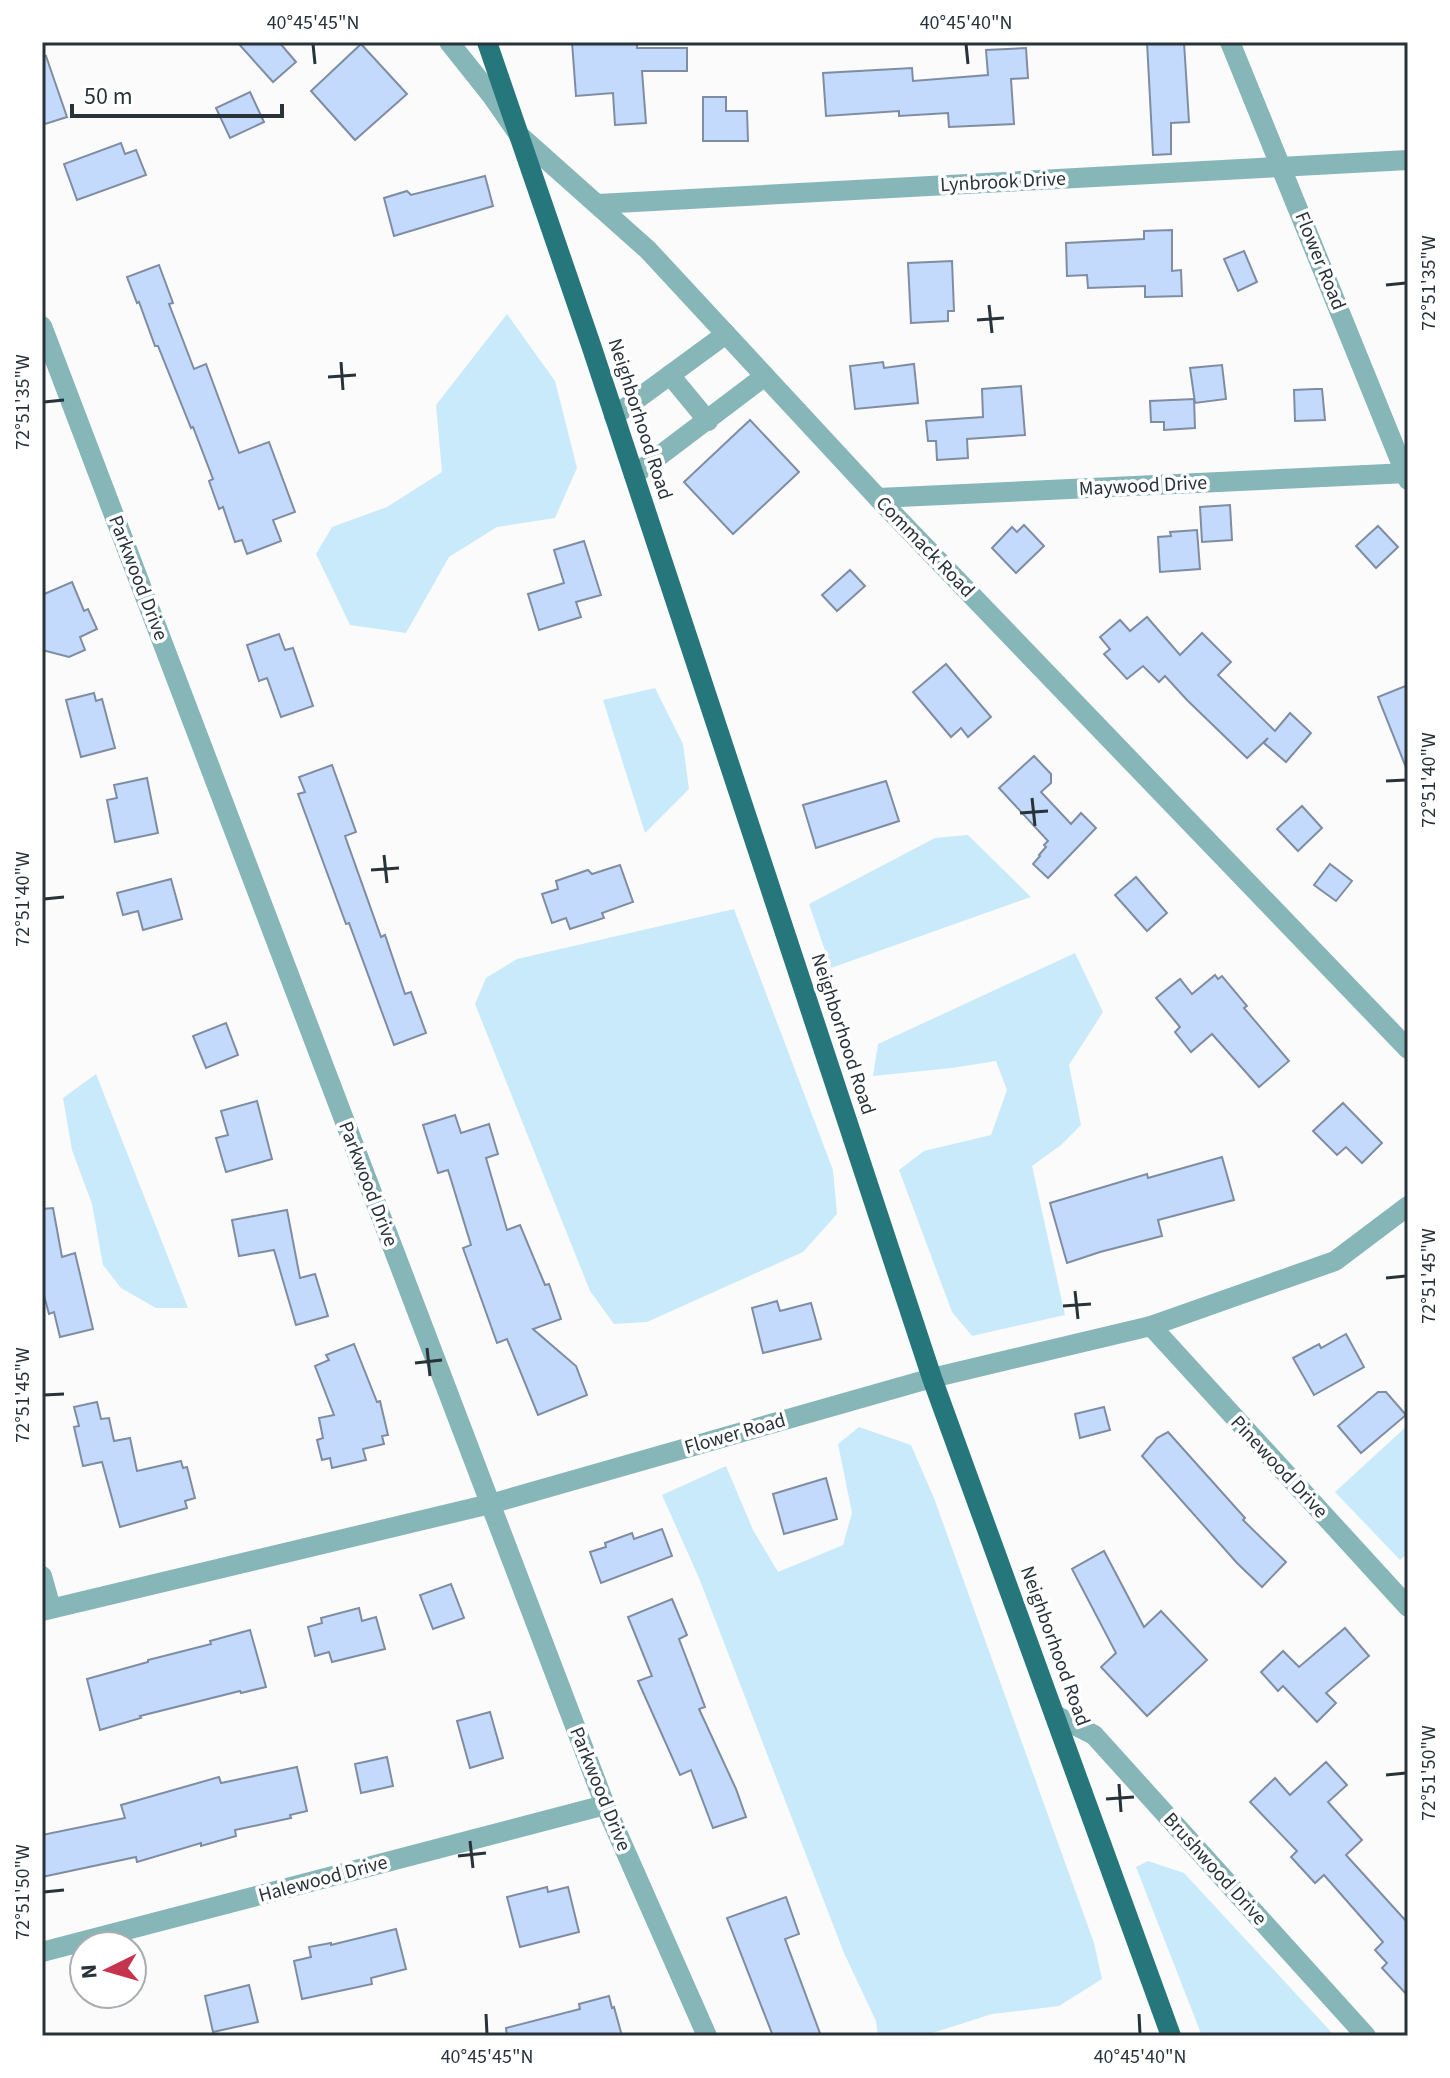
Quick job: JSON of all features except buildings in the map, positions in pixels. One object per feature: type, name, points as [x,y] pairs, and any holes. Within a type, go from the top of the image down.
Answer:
[{"type":"main road","name":"Neighborhood Road","points":[[487,42],[634,475],[932,1378],[1171,2036]]},
{"type":"street","name":"Commack Road","points":[[449,42],[519,135],[648,250],[878,498],[1408,1049]]},
{"type":"street","name":"Flower Road","points":[[1230,42],[1407,475]]},
{"type":"street","name":"Lynbrook Drive","points":[[598,204],[1408,160]]},
{"type":"street","name":"Parkwood Drive","points":[[42,326],[605,1805],[707,2036]]},
{"type":"street","points":[[614,416],[726,334]]},
{"type":"street","points":[[670,375],[708,421]]},
{"type":"street","points":[[634,475],[765,376]]},
{"type":"street","name":"Maywood Drive","points":[[878,498],[1407,475]]},
{"type":"street","name":"Flower Road","points":[[46,1609],[490,1504],[932,1378],[1151,1326],[1335,1261],[1408,1206]]},
{"type":"street","name":"Pinewood Drive","points":[[1151,1326],[1408,1607]]},
{"type":"street","points":[[42,1576],[46,1609]]},
{"type":"street","name":"Brushwood Drive","points":[[1055,1715],[1094,1735],[1366,2036]]},
{"type":"street","name":"Halewood Drive","points":[[42,1952],[605,1805]]},
{"type":"shaded area","points":[[507,314],[555,381],[577,468],[555,518],[497,527],[449,557],[406,633],[350,625],[316,554],[332,527],[387,507],[442,472],[436,405]]},
{"type":"shaded area","points":[[655,688],[683,744],[689,789],[645,833],[603,700]]},
{"type":"shaded area","points":[[968,835],[1031,897],[831,968],[809,904],[935,838]]},
{"type":"shaded area","points":[[734,909],[833,1170],[837,1214],[803,1252],[647,1322],[614,1324],[590,1291],[475,1004],[486,978],[517,959]]},
{"type":"shaded area","points":[[1075,953],[1103,1012],[1069,1065],[1081,1125],[1061,1145],[1032,1166],[1065,1315],[972,1336],[952,1312],[899,1170],[924,1151],[991,1135],[1007,1090],[996,1061],[873,1076],[878,1044]]},
{"type":"shaded area","points":[[96,1074],[188,1308],[156,1308],[121,1288],[103,1265],[92,1204],[72,1150],[63,1098]]},
{"type":"shaded area","points":[[1408,1425],[1408,1553],[1400,1560],[1335,1492]]},
{"type":"shaded area","points":[[859,1427],[911,1445],[934,1498],[1094,1943],[1102,1979],[1059,2006],[992,2014],[923,2036],[878,2036],[876,2021],[844,1953],[699,1578],[662,1495],[726,1466],[753,1530],[778,1572],[843,1545],[852,1513],[838,1444]]},
{"type":"shaded area","points":[[1148,1861],[1184,1873],[1335,2036],[1202,2036],[1136,1867]]}]
